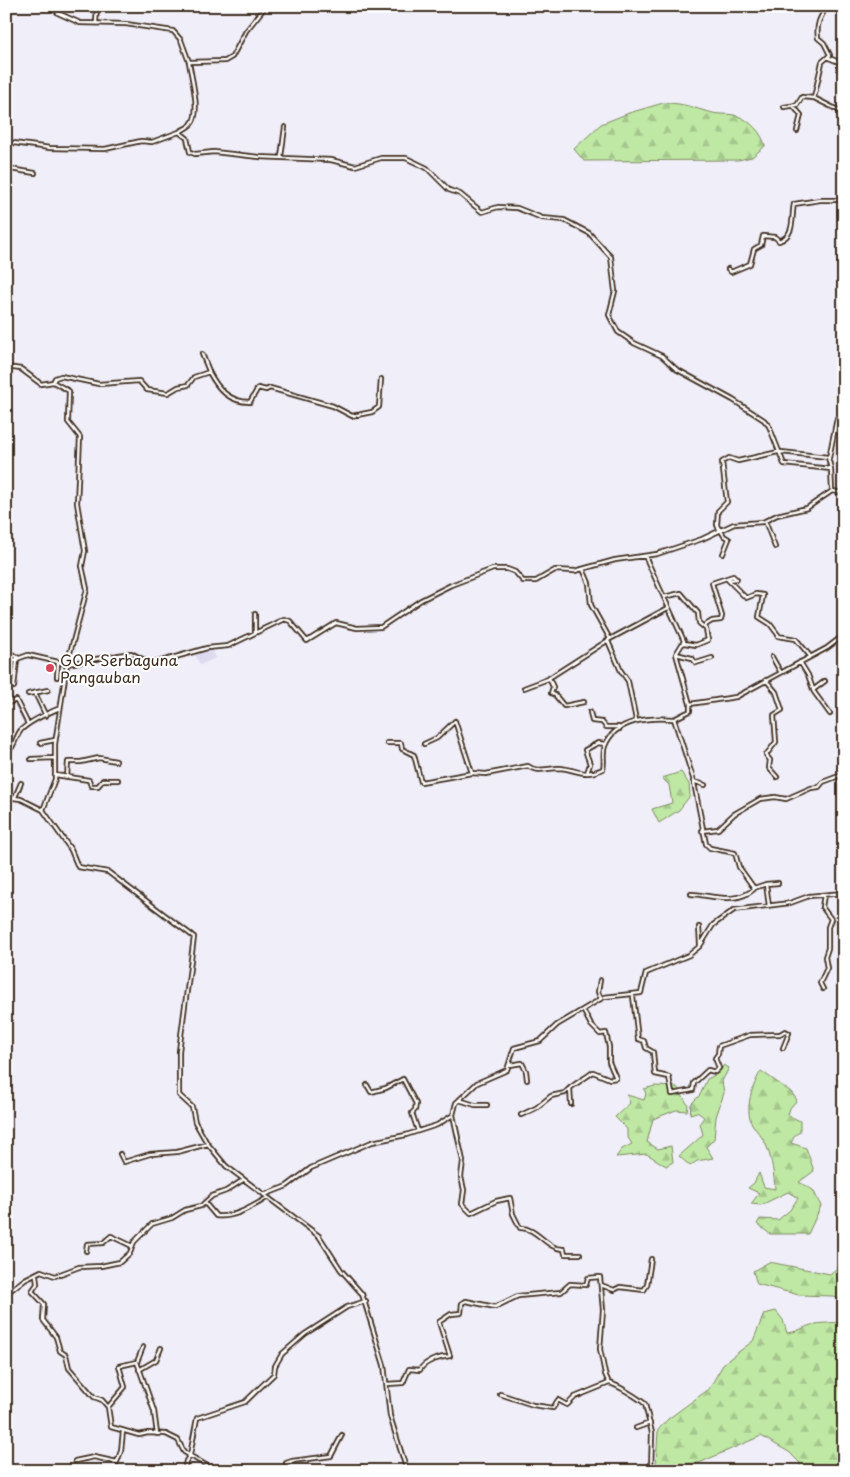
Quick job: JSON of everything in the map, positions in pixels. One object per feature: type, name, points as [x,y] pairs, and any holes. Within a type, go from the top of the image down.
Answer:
[{"type":"street","points":[[6,142],[50,148],[105,150],[141,141],[152,142],[179,132],[193,123],[196,105],[189,62],[181,40],[173,31],[126,24],[76,22],[56,12],[52,6]]},
{"type":"street","points":[[96,23],[97,6]]},
{"type":"street","points":[[189,62],[225,61],[232,57],[246,31],[266,6]]},
{"type":"street","points":[[827,6],[817,22],[817,32],[818,38],[829,51],[829,58]]},
{"type":"street","points":[[829,58],[844,64]]},
{"type":"street","points":[[814,98],[822,62],[829,58]]},
{"type":"street","points":[[784,107],[797,105],[802,97],[814,98],[844,113]]},
{"type":"street","points":[[793,106],[801,115],[797,132]]},
{"type":"street","points":[[281,157],[285,127]]},
{"type":"street","points":[[179,132],[187,138],[191,153],[214,152],[331,160],[355,166],[381,158],[406,158],[427,168],[449,190],[460,194],[482,212],[498,207],[517,208],[542,218],[564,220],[589,232],[611,257],[615,291],[609,315],[618,332],[637,345],[662,356],[676,369],[733,400],[764,420],[773,434],[786,465],[832,469]]},
{"type":"street","points":[[6,173],[10,169],[35,173]]},
{"type":"street","points":[[728,270],[731,272],[750,264],[754,249],[761,245],[763,236],[776,237],[779,241],[783,240],[793,225],[794,204],[820,200],[844,200]]},
{"type":"street","points":[[202,354],[209,372],[218,387],[238,402],[250,402],[258,388],[266,390],[270,388],[333,406],[352,416],[372,412],[379,407],[382,379]]},
{"type":"street","points":[[6,366],[21,370],[41,384],[53,382],[60,376],[100,384],[139,382],[147,390],[166,393],[178,387],[187,386],[194,377],[209,372]]},
{"type":"street","points":[[43,810],[55,775],[55,740],[67,664],[87,589],[82,566],[85,551],[77,503],[80,440],[79,434],[68,422],[70,393],[65,387],[53,382]]},
{"type":"street","points":[[832,491],[832,469],[829,458],[837,418],[844,416]]},
{"type":"street","points":[[723,554],[729,539],[717,526],[718,510],[726,502],[722,462],[729,458],[738,461],[779,452],[829,458]]},
{"type":"street","points":[[6,663],[28,655],[67,664],[131,653],[146,661],[158,662],[207,648],[228,646],[284,619],[290,621],[307,641],[336,623],[365,629],[372,628],[388,624],[421,600],[487,570],[507,569],[528,582],[536,581],[555,570],[575,571],[615,560],[645,556],[702,539],[734,524],[765,521],[777,515],[807,508],[832,491],[844,493]]},
{"type":"street","points":[[765,521],[775,547]]},
{"type":"street","points":[[645,556],[684,643]]},
{"type":"street","points":[[583,569],[588,583],[591,605],[609,639],[620,671],[628,681],[636,720]]},
{"type":"street","points":[[704,626],[712,621],[721,620],[712,583],[733,576],[736,578],[728,580],[746,598],[757,594],[763,595],[759,618],[770,624],[777,636],[796,639],[810,656]]},
{"type":"street","points":[[664,597],[681,593],[698,612],[699,623],[704,626],[708,640],[696,645],[684,643]]},
{"type":"street","points":[[524,688],[548,679],[609,639],[668,607]]},
{"type":"street","points":[[255,614],[255,632]]},
{"type":"street","points":[[690,704],[736,697],[838,641],[844,635]]},
{"type":"street","points":[[676,654],[684,643]]},
{"type":"street","points":[[12,654],[18,659]]},
{"type":"street","points":[[676,654],[692,658],[696,663],[712,658]]},
{"type":"street","points":[[387,742],[401,743],[402,749],[414,755],[421,782],[472,773],[486,774],[528,766],[534,770],[562,768],[587,774],[604,766],[602,757],[605,744],[620,729],[636,720],[674,719],[690,711],[690,704],[676,654]]},
{"type":"street","points":[[772,658],[781,673]]},
{"type":"street","points":[[14,687],[18,659]]},
{"type":"street","points":[[57,677],[58,662]]},
{"type":"street","points":[[800,662],[813,690],[830,714]]},
{"type":"street","points":[[548,679],[553,686],[551,694],[556,695],[564,706],[584,702]]},
{"type":"street","points":[[766,680],[776,692],[782,711],[774,715],[774,740],[776,742],[766,755],[770,760],[769,768],[777,777]]},
{"type":"street","points":[[813,690],[825,681]]},
{"type":"street","points":[[28,694],[48,690]]},
{"type":"street","points":[[35,693],[46,716]]},
{"type":"street","points":[[6,704],[16,700],[28,724]]},
{"type":"street","points":[[6,753],[11,750],[20,731],[28,724],[60,708]]},
{"type":"street","points":[[590,712],[592,721],[602,722],[606,727],[618,727],[620,729]]},
{"type":"street","points":[[674,719],[693,781],[706,844],[710,848],[735,853],[739,866],[754,888]]},
{"type":"street","points":[[424,744],[437,737],[455,721],[472,773]]},
{"type":"street","points":[[40,743],[55,740]]},
{"type":"street","points":[[587,774],[590,764],[585,750],[598,743],[605,744]]},
{"type":"street","points":[[31,759],[54,758]]},
{"type":"street","points":[[67,777],[68,762],[81,762],[99,758],[116,761]]},
{"type":"street","points":[[702,831],[718,829],[734,814],[760,799],[775,797],[786,799],[811,788],[819,787],[825,782],[844,774]]},
{"type":"street","points":[[55,775],[89,780],[91,786],[98,786],[102,781],[118,780]]},
{"type":"street","points":[[693,781],[705,785]]},
{"type":"street","points":[[14,798],[21,783]]},
{"type":"street","points":[[6,797],[14,798],[43,810],[71,850],[78,867],[99,869],[119,879],[193,936],[194,944],[191,954],[186,1007],[179,1051],[179,1091],[181,1098],[192,1106],[193,1118],[208,1144],[226,1166],[319,1236],[341,1270],[366,1301],[384,1365],[390,1416],[408,1471]]},
{"type":"street","points":[[691,894],[729,898],[745,896],[754,888],[778,883]]},
{"type":"street","points":[[766,884],[769,906]]},
{"type":"street","points":[[580,1254],[565,1254],[564,1249],[554,1249],[528,1228],[520,1228],[513,1214],[510,1198],[496,1201],[471,1213],[465,1209],[462,1204],[464,1190],[461,1176],[463,1161],[453,1115],[458,1100],[477,1083],[507,1070],[514,1048],[540,1041],[557,1025],[601,999],[609,996],[633,996],[641,993],[644,989],[646,973],[679,960],[700,946],[713,924],[728,913],[790,903],[806,896],[844,893]]},
{"type":"street","points":[[823,989],[820,983],[827,968],[825,957],[828,948],[828,927],[831,920],[822,907],[824,894]]},
{"type":"street","points":[[699,927],[700,946]]},
{"type":"street","points":[[600,980],[598,992],[601,999]]},
{"type":"street","points":[[633,996],[638,1039],[644,1041],[646,1048],[653,1052],[654,1074],[668,1076],[672,1094],[693,1090],[694,1083],[708,1070],[715,1072],[719,1068],[715,1058],[718,1054],[719,1046],[750,1036],[780,1034],[784,1031],[789,1033],[783,1048]]},
{"type":"street","points":[[521,1115],[536,1108],[551,1096],[565,1093],[570,1087],[579,1084],[593,1072],[610,1078],[616,1078],[609,1062],[610,1047],[606,1033],[600,1034],[591,1026],[583,1010]]},
{"type":"street","points":[[510,1065],[522,1063],[526,1071],[527,1080]]},
{"type":"street","points":[[367,1085],[371,1092],[386,1088],[403,1079],[416,1104],[412,1113],[418,1132]]},
{"type":"street","points":[[570,1087],[571,1104]]},
{"type":"street","points":[[458,1100],[474,1105],[487,1105]]},
{"type":"street","points":[[264,1195],[287,1186],[311,1168],[372,1142],[437,1126],[453,1115]]},
{"type":"street","points":[[120,1154],[124,1162],[150,1154],[177,1152],[208,1144]]},
{"type":"street","points":[[6,1294],[25,1279],[41,1271],[55,1276],[79,1267],[117,1263],[130,1253],[132,1246],[152,1224],[206,1203],[212,1196],[226,1191],[243,1180]]},
{"type":"street","points":[[206,1203],[216,1216],[227,1216],[268,1198]]},
{"type":"street","points":[[86,1251],[87,1244],[103,1243],[111,1236],[132,1246]]},
{"type":"street","points":[[601,1285],[614,1290],[620,1288],[644,1290],[649,1269],[652,1266],[651,1260]]},
{"type":"street","points":[[36,1275],[38,1279],[32,1291],[44,1304],[42,1320],[56,1337],[60,1350],[66,1355],[69,1368],[94,1397],[102,1400],[108,1407],[111,1427],[139,1435],[166,1434],[178,1440],[184,1452],[216,1471]]},
{"type":"street","points":[[387,1384],[403,1383],[409,1369],[420,1370],[422,1366],[435,1359],[450,1356],[439,1322],[450,1314],[461,1313],[462,1303],[466,1301],[495,1307],[518,1296],[561,1292],[570,1284],[586,1285],[591,1277],[600,1277],[603,1310],[600,1349],[605,1374],[609,1383]]},
{"type":"street","points":[[184,1471],[190,1455],[197,1418],[245,1402],[274,1374],[275,1366],[282,1354],[304,1334],[341,1310],[366,1301]]},
{"type":"street","points":[[143,1347],[137,1362],[154,1411],[157,1434]]},
{"type":"street","points":[[139,1370],[156,1360],[161,1348]]},
{"type":"street","points":[[108,1407],[125,1386],[119,1366],[137,1362]]},
{"type":"street","points":[[500,1394],[532,1405],[554,1408],[558,1400],[567,1405],[575,1397],[609,1383],[618,1386],[624,1392],[644,1402],[650,1423],[651,1471]]},
{"type":"street","points":[[636,1428],[650,1423]]},
{"type":"street","points":[[75,1461],[94,1457],[117,1462],[121,1451],[123,1431]]},
{"type":"street","points":[[288,1471],[286,1463],[292,1460],[331,1456],[342,1436]]},
{"type":"shaded area","points":[[212,648],[215,658],[200,665],[195,654]]},
{"type":"green space","points":[[663,103],[683,105],[742,118],[758,132],[765,146],[752,157],[738,160],[584,161],[574,149],[601,124]]},
{"type":"green space","points":[[681,772],[689,784],[690,796],[679,810],[659,823],[652,809],[672,803],[669,785],[662,778]]},
{"type":"green space","points":[[724,1065],[729,1068],[722,1081],[724,1093],[716,1117],[714,1139],[706,1147],[713,1158],[697,1161],[690,1166],[679,1156],[703,1135],[700,1123],[704,1117],[697,1112],[690,1114],[691,1104],[700,1095],[707,1079],[719,1073]]},
{"type":"green space","points":[[761,1071],[791,1092],[797,1100],[790,1108],[788,1115],[800,1121],[800,1132],[795,1135],[791,1143],[806,1148],[814,1171],[799,1182],[813,1190],[821,1206],[808,1234],[770,1234],[757,1224],[760,1219],[778,1220],[790,1210],[798,1198],[788,1192],[761,1205],[751,1204],[759,1193],[748,1188],[754,1183],[759,1173],[764,1187],[775,1189],[769,1152],[764,1140],[752,1124],[749,1111],[750,1096]]},
{"type":"green space","points":[[655,1086],[677,1087],[688,1105],[687,1111],[676,1110],[653,1119],[647,1142],[658,1149],[671,1146],[673,1162],[666,1166],[647,1154],[616,1157],[622,1149],[632,1144],[627,1136],[627,1129],[615,1117],[630,1103],[627,1095],[644,1100],[646,1094],[644,1089]]},
{"type":"green space","points":[[769,1262],[830,1274],[844,1262],[844,1302],[833,1296],[799,1295],[757,1284],[753,1271]]},
{"type":"green space","points":[[776,1311],[783,1320],[787,1333],[815,1324],[844,1321],[844,1471],[800,1471],[800,1463],[789,1452],[761,1436],[699,1463],[656,1465],[658,1430],[668,1419],[709,1389],[724,1363],[753,1341],[764,1314]]},
{"type":"waterway","points":[[837,374],[844,370]]},
{"type":"place","name":"GOR Serbaguna Pangauban","points":[[50,668]]}]
